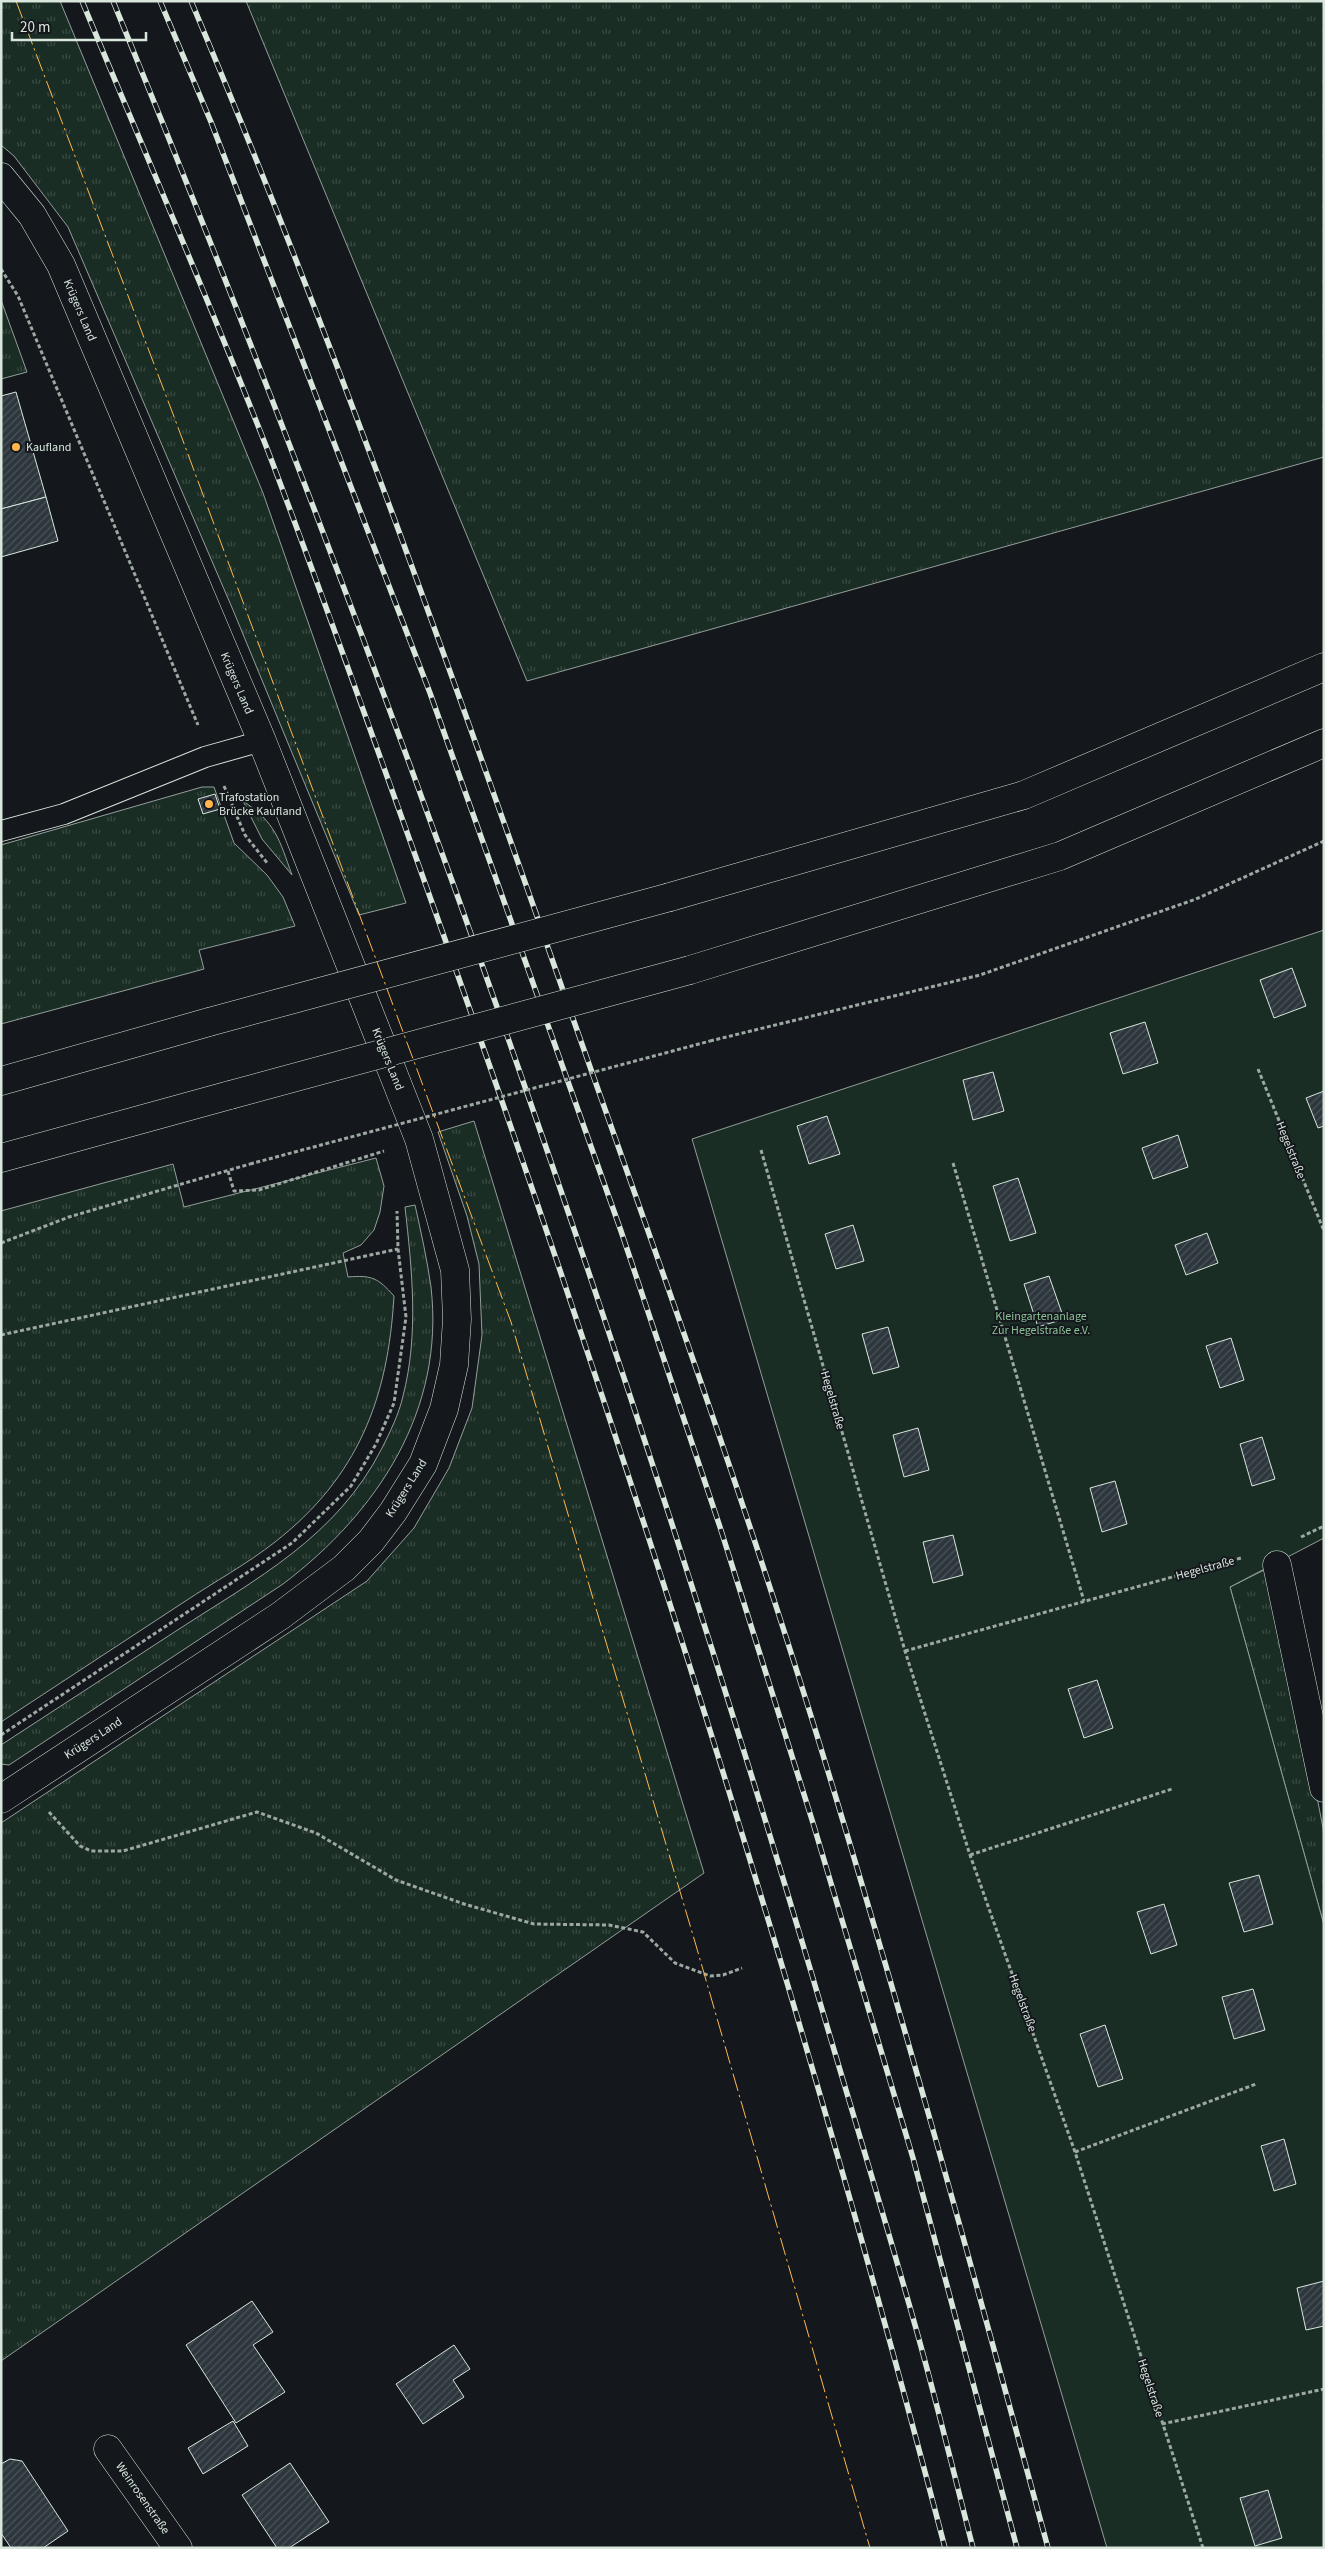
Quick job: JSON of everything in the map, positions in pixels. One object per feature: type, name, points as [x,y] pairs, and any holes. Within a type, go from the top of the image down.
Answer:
[{"type":"main road","name":"Krügers Land","points":[[1,177],[32,215],[61,265],[262,741],[419,1139],[455,1270],[457,1319],[454,1365],[444,1409],[423,1464],[393,1512],[371,1541],[344,1568],[280,1616],[12,1792]]},
{"type":"main road","points":[[1,1081],[209,1022],[670,897],[1024,795],[1324,667]]},
{"type":"main road","points":[[1,1158],[690,970],[1060,856],[1324,744]]},
{"type":"main road","points":[[1277,1565],[1324,1788]]},
{"type":"main road","name":"Weinrosenstraße","points":[[108,2448],[178,2548]]},
{"type":"lane","points":[[1,831],[64,814],[205,757],[262,741]]},
{"type":"path","points":[[1,1243],[69,1217],[250,1164],[710,1041],[980,975],[1196,899],[1324,841]]},
{"type":"path","name":"Hegelstraße","points":[[1258,1069],[1324,1231]]},
{"type":"path","points":[[228,1171],[234,1191],[259,1190],[385,1150]]},
{"type":"path","name":"Hegelstraße","points":[[761,1150],[904,1651],[970,1855],[1076,2152],[1203,2548]]},
{"type":"path","points":[[954,1163],[1084,1601]]},
{"type":"path","points":[[1,1734],[292,1543],[351,1486],[376,1444],[394,1403],[406,1317],[398,1249],[397,1210]]},
{"type":"path","points":[[1,1335],[398,1249]]},
{"type":"path","points":[[1298,1538],[1324,1526]]},
{"type":"path","name":"Hegelstraße","points":[[904,1651],[1245,1557]]},
{"type":"path","points":[[970,1855],[1172,1789]]},
{"type":"path","points":[[12,1792],[80,1846],[91,1851],[123,1851],[257,1812],[316,1833],[396,1880],[464,1904],[534,1924],[609,1926],[643,1932],[675,1963],[710,1976],[723,1975],[742,1968]]},
{"type":"path","points":[[1076,2152],[1256,2084]]},
{"type":"path","name":"Hegelstraße","points":[[1162,2424],[1324,2389]]},
{"type":"green space","points":[[1,1],[60,1],[263,493],[406,903],[359,915],[233,610],[68,227],[14,156],[1,145]]},
{"type":"green space","points":[[246,1],[1324,1],[1324,457],[527,681]]},
{"type":"green space","points":[[1,300],[27,372],[1,379]]},
{"type":"green space","points":[[202,787],[214,787],[234,843],[267,875],[283,897],[295,926],[199,950],[204,969],[1,1024],[1,845]]},
{"type":"green space","points":[[243,801],[270,825],[284,851],[292,875],[262,839]]},
{"type":"green space","name":"Kleingartenanlage Zur Hegelstraße e.V.","points":[[1324,930],[1324,1538],[1230,1587],[1324,1925],[1324,2548],[1107,2548],[692,1139]]},
{"type":"green space","points":[[474,1121],[704,1873],[1,2361],[1,1823],[367,1581],[414,1528],[449,1468],[472,1408],[482,1335],[479,1264],[467,1216],[438,1132]]},
{"type":"green space","points":[[376,1158],[384,1186],[380,1212],[374,1230],[361,1245],[343,1253],[348,1277],[369,1277],[374,1279],[394,1296],[391,1333],[385,1369],[376,1402],[348,1463],[328,1491],[304,1517],[275,1542],[1,1722],[1,1211],[173,1164],[184,1207]]},
{"type":"green space","points":[[415,1205],[431,1287],[433,1332],[427,1375],[415,1416],[398,1455],[375,1491],[348,1525],[317,1556],[283,1584],[9,1765],[1,1764],[1,1745],[264,1574],[318,1531],[342,1507],[364,1479],[394,1423],[408,1373],[413,1326],[413,1302],[405,1207]]},
{"type":"green space","points":[[1272,1566],[1324,1833],[1324,1925],[1230,1587]]},
{"type":"building","name":"Kaufland","points":[[16,392],[46,497],[1,509],[1,396]]},
{"type":"building","points":[[46,497],[58,541],[1,557],[1,509]]},
{"type":"building","name":"Trafostation Brücke Kaufland","points":[[215,794],[220,809],[203,814],[198,799]]},
{"type":"building","points":[[1292,968],[1306,1006],[1274,1018],[1260,980]]},
{"type":"building","points":[[1145,1022],[1158,1063],[1123,1074],[1110,1033]]},
{"type":"building","points":[[993,1072],[1004,1111],[973,1120],[963,1080]]},
{"type":"building","points":[[1324,1091],[1324,1126],[1318,1128],[1306,1098]]},
{"type":"building","points":[[827,1116],[840,1154],[809,1164],[797,1126]]},
{"type":"building","points":[[1178,1135],[1188,1167],[1153,1179],[1142,1148]]},
{"type":"building","points":[[1018,1178],[1036,1233],[1010,1241],[993,1186]]},
{"type":"building","points":[[853,1225],[864,1261],[836,1269],[825,1234]]},
{"type":"building","points":[[1207,1233],[1218,1263],[1186,1275],[1175,1245]]},
{"type":"building","points":[[1049,1276],[1064,1319],[1038,1327],[1024,1284]]},
{"type":"building","points":[[888,1327],[899,1367],[873,1374],[862,1334]]},
{"type":"building","points":[[1231,1338],[1244,1380],[1220,1388],[1206,1346]]},
{"type":"building","points":[[918,1428],[929,1470],[904,1477],[893,1435]]},
{"type":"building","points":[[1262,1437],[1275,1479],[1252,1486],[1240,1444]]},
{"type":"building","points":[[1115,1481],[1127,1524],[1102,1532],[1090,1488]]},
{"type":"building","points":[[953,1535],[963,1575],[933,1583],[923,1542]]},
{"type":"building","points":[[1097,1680],[1113,1728],[1084,1738],[1068,1689]]},
{"type":"building","points":[[1259,1875],[1273,1924],[1244,1932],[1229,1883]]},
{"type":"building","points":[[1164,1904],[1177,1945],[1151,1954],[1137,1912]]},
{"type":"building","points":[[1253,1989],[1265,2030],[1234,2039],[1222,1997]]},
{"type":"building","points":[[1105,2025],[1123,2079],[1098,2087],[1080,2034]]},
{"type":"building","points":[[1284,2139],[1296,2184],[1274,2191],[1261,2146]]},
{"type":"building","points":[[1324,2281],[1324,2326],[1306,2330],[1297,2288]]},
{"type":"building","points":[[252,2301],[273,2332],[253,2345],[285,2392],[236,2423],[186,2345]]},
{"type":"building","points":[[454,2345],[470,2369],[453,2380],[464,2397],[423,2424],[396,2384]]},
{"type":"building","points":[[233,2421],[248,2446],[203,2474],[188,2448]]},
{"type":"building","points":[[10,2459],[22,2461],[68,2531],[43,2548],[11,2548],[1,2533],[1,2464]]},
{"type":"building","points":[[290,2463],[329,2522],[289,2548],[277,2548],[242,2495]]},
{"type":"building","points":[[1268,2490],[1282,2538],[1255,2546],[1240,2498]]},
{"type":"railway","points":[[82,1],[200,282],[268,451],[373,737],[540,1212],[666,1591],[784,1972],[894,2355],[945,2548]]},
{"type":"railway","points":[[113,1],[211,244],[306,488],[398,733],[487,979],[573,1227],[656,1475],[736,1725],[812,1975],[915,2325],[973,2548]]},
{"type":"railway","points":[[160,1],[211,122],[430,693],[621,1231],[720,1527],[813,1823],[913,2158],[1017,2548]]},
{"type":"railway","points":[[191,1],[288,239],[424,599],[750,1526],[811,1716],[904,2027],[1048,2548]]},
{"type":"power","points":[[16,1],[173,414],[511,1322],[695,1942],[870,2548]]},
{"type":"place","name":"Kaufland","points":[[16,447]]},
{"type":"place","name":"Trafostation Brücke Kaufland","points":[[209,804]]}]
